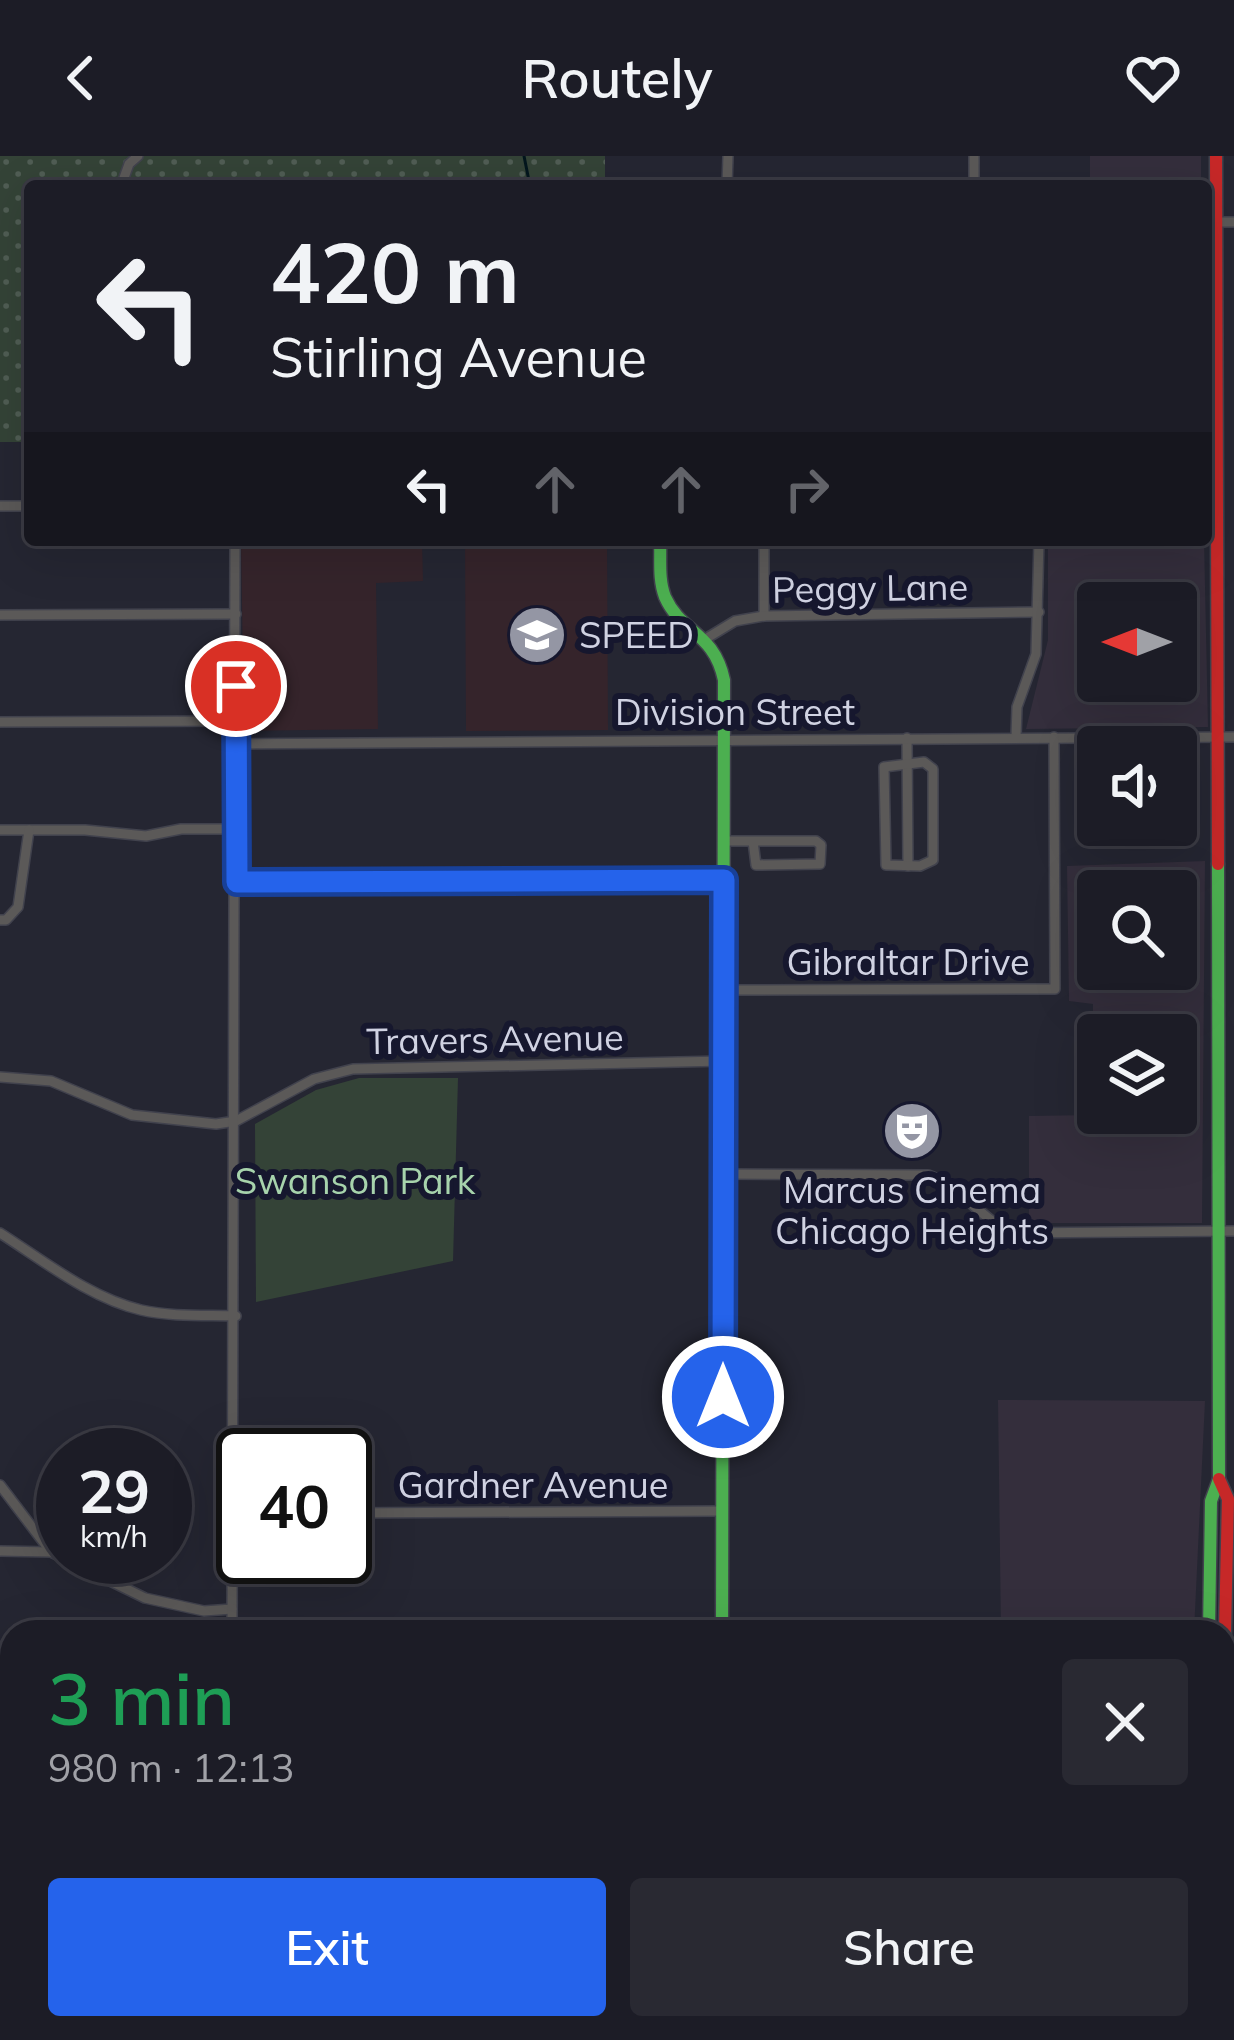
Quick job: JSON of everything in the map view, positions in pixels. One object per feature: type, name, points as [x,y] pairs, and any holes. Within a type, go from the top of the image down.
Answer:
[{"type":"main road","points":[[1212,497],[1216,465],[1216,156]]},
{"type":"main road","points":[[1212,544],[1219,1232],[1228,1499],[1225,1620]]},
{"type":"main road","points":[[660,546],[662,589],[673,611],[707,638],[722,669],[722,1620]]},
{"type":"main road","points":[[1209,1620],[1211,1502],[1227,1479]]},
{"type":"street","points":[[1216,222],[1234,222]]},
{"type":"street","points":[[1216,465],[1234,467]]},
{"type":"street","points":[[236,546],[237,1428]]},
{"type":"street","points":[[764,546],[764,616]]},
{"type":"street","points":[[1016,737],[1017,707],[1036,654],[1039,546]]},
{"type":"street","name":"Peggy Lane","points":[[707,638],[735,621],[764,616],[1039,612]]},
{"type":"street","points":[[0,615],[236,614]]},
{"type":"street","points":[[0,722],[236,722]]},
{"type":"street","name":"Division Street","points":[[236,744],[1234,736]]},
{"type":"street","name":"Gibraltar Drive","points":[[724,990],[1055,989],[1054,737]]},
{"type":"street","points":[[907,738],[908,866]]},
{"type":"street","points":[[908,762],[930,765],[934,790],[933,860],[908,866],[886,865],[883,840],[884,767],[908,762]]},
{"type":"street","points":[[0,830],[146,836],[181,829],[236,830]]},
{"type":"street","points":[[0,920],[6,920],[17,907],[29,830]]},
{"type":"street","points":[[724,841],[752,841],[816,841],[821,845],[822,861],[756,865],[752,841]]},
{"type":"street","points":[[237,882],[724,880]]},
{"type":"street","points":[[1218,986],[1234,986]]},
{"type":"street","name":"Travers Avenue","points":[[0,1078],[51,1081],[119,1112],[210,1124],[236,1120],[314,1079],[353,1069],[724,1061]]},
{"type":"street","points":[[723,1174],[928,1175],[951,1187],[993,1225],[1012,1233],[1234,1232]]},
{"type":"street","points":[[0,1233],[113,1301],[156,1313],[236,1316]]},
{"type":"street","points":[[0,1485],[36,1532]]},
{"type":"street","name":"Gardner Avenue","points":[[372,1513],[722,1510]]},
{"type":"street","points":[[0,1551],[36,1552]]},
{"type":"street","points":[[116,1584],[145,1598],[204,1610],[232,1609]]},
{"type":"street","points":[[232,1620],[234,1584]]},
{"type":"shaded area","points":[[1090,156],[1201,156],[1201,180],[1090,180]]},
{"type":"shaded area","points":[[241,546],[422,546],[423,581],[376,583],[378,729],[244,731]]},
{"type":"shaded area","name":"SPEED","points":[[465,546],[607,546],[608,730],[466,731]]},
{"type":"shaded area","points":[[1048,546],[1204,546],[1208,727],[1026,729],[1048,640]]},
{"type":"shaded area","points":[[1205,861],[1202,1223],[1029,1223],[1029,1116],[1077,1115],[1077,1134],[1197,1134],[1197,1014],[1093,1014],[1093,1004],[1069,1001],[1067,866]]},
{"type":"shaded area","points":[[998,1400],[1205,1401],[1195,1620],[1001,1620]]},
{"type":"green space","points":[[0,156],[605,156],[605,180],[24,180],[24,442],[0,442]]},
{"type":"green space","name":"Swanson Park","points":[[359,1078],[458,1078],[453,1261],[256,1302],[255,1124],[316,1090]]},
{"type":"waterway","points":[[524,156],[529,180]]},
{"type":"traffic: fast","points":[[660,546],[665,597],[713,652],[724,680],[722,1620]]},
{"type":"traffic: fast","points":[[1209,1620],[1211,1501],[1219,1479],[1218,864]]},
{"type":"traffic: jam","points":[[1216,156],[1218,864]]},
{"type":"traffic: jam","points":[[1219,1479],[1228,1499],[1225,1620]]},
{"type":"place","name":"SPEED","points":[[537,635]]},
{"type":"place","name":"Marcus Cinema Chicago Heights","points":[[912,1131]]},
{"type":"route","points":[[236,686],[237,882],[724,880],[723,1397]]}]
